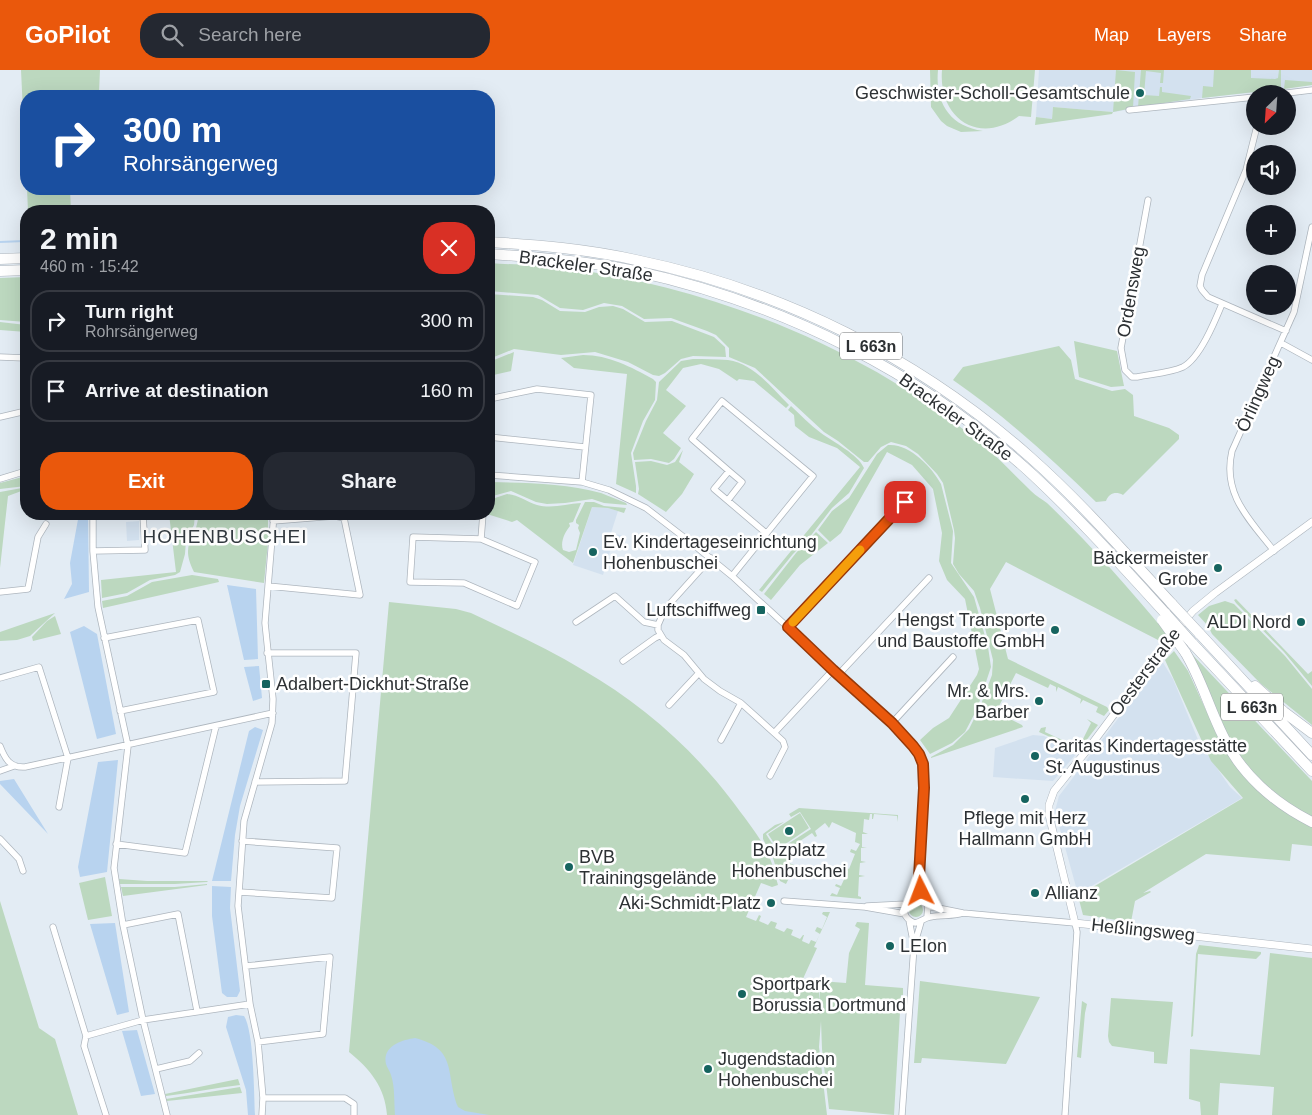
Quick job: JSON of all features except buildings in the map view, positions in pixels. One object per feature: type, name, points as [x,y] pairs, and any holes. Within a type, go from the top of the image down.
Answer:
[{"type":"highway","name":"Brackeler Straße","points":[[495,242],[566,248],[636,260],[734,286],[818,319],[869,344],[920,374],[958,399],[1017,446],[1054,479],[1104,529],[1312,755]]},
{"type":"highway","name":"Brackeler Straße","points":[[495,254],[569,260],[633,270],[748,303],[836,340],[914,384],[989,438],[1033,475],[1133,578],[1164,617]]},
{"type":"highway","points":[[0,260],[20,258]]},
{"type":"highway","points":[[0,271],[20,270]]},
{"type":"highway","points":[[1164,617],[1204,688],[1222,736],[1244,769],[1269,795],[1294,813],[1312,822]]},
{"type":"highway","name":"L 663n","points":[[1164,617],[1192,643],[1312,772]]},
{"type":"highway","points":[[1208,644],[1284,712],[1312,733]]},
{"type":"street","points":[[1296,92],[1312,90]]},
{"type":"street","points":[[1129,110],[1246,98]]},
{"type":"street","points":[[1255,135],[1246,170],[1200,280],[1200,286],[1204,294],[1222,304],[1238,309],[1286,331]]},
{"type":"street","name":"Ordensweg","points":[[1148,200],[1121,348],[1125,370],[1132,377],[1137,377],[1173,370],[1188,364],[1197,353],[1222,304]]},
{"type":"street","name":"Örlingweg","points":[[1274,551],[1233,494],[1229,480],[1228,465],[1232,451],[1294,312],[1312,227]]},
{"type":"street","points":[[1280,344],[1312,360]]},
{"type":"street","points":[[0,357],[20,358]]},
{"type":"street","points":[[495,398],[537,389],[591,395],[582,482]]},
{"type":"street","points":[[728,500],[742,482],[692,439],[722,401],[813,476],[732,576]]},
{"type":"street","points":[[0,417],[20,412]]},
{"type":"street","points":[[495,438],[585,447]]},
{"type":"street","points":[[729,471],[714,489],[766,533]]},
{"type":"street","points":[[0,479],[20,473]]},
{"type":"street","points":[[495,475],[582,482],[609,490],[640,505],[732,576],[892,723],[913,746],[923,764],[924,788],[919,877],[923,900],[928,906],[963,913],[1075,923]]},
{"type":"street","points":[[788,627],[905,502]]},
{"type":"street","points":[[93,520],[93,551],[98,607],[128,746],[114,868],[123,925],[143,1020],[167,1115]]},
{"type":"street","points":[[93,551],[145,550],[142,520]]},
{"type":"street","points":[[262,1115],[263,1098],[258,1042],[250,1004],[238,906],[244,821],[271,732],[273,713],[265,623],[273,522],[294,520]]},
{"type":"street","points":[[268,586],[360,595],[344,520]]},
{"type":"street","points":[[481,539],[483,520]]},
{"type":"street","name":"Oesterstraße","points":[[1075,923],[1049,815],[1048,805],[1054,791],[1193,611],[1312,522]]},
{"type":"street","points":[[0,592],[28,588],[38,537],[46,524]]},
{"type":"street","points":[[413,537],[481,539],[535,562],[517,606],[464,583],[410,582],[413,537]]},
{"type":"street","points":[[711,558],[665,609],[658,625],[660,636],[684,655],[698,674],[720,691],[741,703],[783,740],[785,747],[770,776]]},
{"type":"street","points":[[838,675],[929,578]]},
{"type":"street","points":[[576,622],[615,596],[644,622],[658,625]]},
{"type":"street","points":[[104,638],[198,620],[214,692],[120,711]]},
{"type":"street","points":[[623,661],[654,638],[660,636]]},
{"type":"street","points":[[255,782],[344,781],[356,653],[267,653]]},
{"type":"street","points":[[892,723],[953,657]]},
{"type":"street","points":[[0,678],[39,667],[68,758],[59,807]]},
{"type":"street","points":[[775,732],[833,670]]},
{"type":"street","points":[[669,705],[698,674]]},
{"type":"street","points":[[720,740],[741,703]]},
{"type":"street","points":[[0,771],[14,766],[25,766],[128,746],[273,713]]},
{"type":"street","points":[[116,844],[185,853],[216,726]]},
{"type":"street","points":[[0,746],[5,758],[14,766]]},
{"type":"street","points":[[0,839],[20,859],[22,871]]},
{"type":"street","points":[[239,892],[332,898],[337,848],[242,841]]},
{"type":"street","points":[[912,899],[919,877]]},
{"type":"street","points":[[865,907],[870,905],[906,904],[916,898],[923,900]]},
{"type":"street","points":[[784,901],[865,907],[904,914],[915,923],[921,922],[927,917],[963,913]]},
{"type":"street","points":[[904,914],[906,904]]},
{"type":"street","points":[[927,917],[928,906]]},
{"type":"street","points":[[123,925],[178,914],[197,1011]]},
{"type":"street","points":[[909,920],[914,946]]},
{"type":"street","points":[[902,1115],[914,946],[921,922]]},
{"type":"street","name":"Heßlingsweg","points":[[1065,1115],[1077,932],[1075,923],[1312,948]]},
{"type":"street","points":[[53,927],[86,1036],[84,1046],[106,1115]]},
{"type":"street","points":[[246,966],[330,958],[322,1034],[258,1042]]},
{"type":"street","points":[[86,1036],[143,1020],[250,1004]]},
{"type":"street","points":[[156,1069],[190,1061],[199,1053]]},
{"type":"street","points":[[263,1098],[345,1098],[354,1104],[354,1115]]},
{"type":"shaded area","name":"Geschwister-Scholl-Gesamtschule","points":[[1039,70],[1312,70],[1312,85],[1296,87],[1296,85],[1246,85],[1246,93],[1113,112],[1053,107],[1052,119],[1036,117]]},
{"type":"shaded area","name":"Ev. Kindertageseinrichtung Hohenbuschei","points":[[592,507],[618,511],[611,533],[624,536],[623,540],[614,538],[603,575],[573,565]]},
{"type":"shaded area","points":[[139,521],[139,540],[127,541],[126,522]]},
{"type":"shaded area","points":[[1162,661],[1173,679],[1199,742],[1230,787],[1242,798],[1078,894],[1055,811],[1059,796]]},
{"type":"shaded area","name":"Caritas Kindertagesstätte St. Augustinus","points":[[1033,735],[1044,736],[1077,753],[1053,781],[993,777],[995,748]]},
{"type":"green space","points":[[21,70],[100,70],[99,90],[22,90]]},
{"type":"green space","points":[[930,70],[938,70],[939,92],[942,102],[953,118],[961,124],[983,131],[961,132],[941,121],[931,107]]},
{"type":"green space","points":[[942,70],[1035,70],[1031,117],[1019,116],[1004,125],[990,128],[976,127],[964,122],[954,114],[947,102],[943,87]]},
{"type":"green space","points":[[1116,70],[1135,72],[1133,108],[1113,112]]},
{"type":"green space","points":[[1141,70],[1164,70],[1163,83],[1160,83],[1161,73],[1146,71],[1144,95],[1159,96],[1160,87],[1162,87],[1162,92],[1191,96],[1190,99],[1138,107]]},
{"type":"green space","points":[[1214,70],[1251,70],[1251,78],[1275,79],[1278,78],[1279,70],[1281,70],[1281,85],[1246,85],[1246,93],[1202,98],[1203,86],[1213,87]]},
{"type":"green space","points":[[1285,80],[1312,82],[1312,85],[1296,87],[1296,85],[1284,85]]},
{"type":"green space","points":[[1053,107],[1113,112],[1112,114],[1035,125],[1036,117],[1052,119]]},
{"type":"green space","points":[[27,195],[70,195],[71,205],[28,205]]},
{"type":"green space","points":[[495,263],[565,268],[621,277],[677,290],[732,307],[838,351],[888,379],[936,410],[982,444],[1078,534],[1138,599],[1166,633],[1160,641],[1006,562],[990,589],[1008,659],[1107,707],[1109,710],[1104,716],[1096,712],[1098,707],[1083,700],[1080,704],[1081,699],[1058,687],[1056,692],[1056,687],[1050,684],[1048,688],[1016,673],[996,712],[1023,727],[931,758],[953,745],[969,729],[992,675],[993,660],[974,591],[953,564],[954,530],[943,483],[937,474],[918,454],[906,446],[891,442],[881,447],[868,462],[864,462],[824,432],[755,368],[729,357],[729,348],[716,335],[671,318],[644,319],[622,306],[604,303],[583,310],[560,308],[538,295],[495,291]]},
{"type":"green space","points":[[20,277],[20,322],[0,320],[0,278]]},
{"type":"green space","points":[[495,294],[533,297],[560,311],[585,312],[599,307],[613,306],[623,309],[645,322],[672,321],[714,337],[725,347],[726,357],[693,356],[681,359],[659,376],[653,375],[628,362],[595,352],[561,355],[514,349],[495,357]]},
{"type":"green space","points":[[0,322],[20,324],[20,332],[0,330]]},
{"type":"green space","points":[[1074,341],[1117,351],[1124,386],[1111,387],[1079,377]]},
{"type":"green space","points":[[1059,346],[1071,360],[1075,379],[1112,391],[1125,389],[1133,395],[1134,416],[1169,428],[1179,435],[1179,439],[1123,495],[1113,494],[1106,501],[1096,502],[1027,438],[953,380],[963,367]]},
{"type":"green space","points":[[514,352],[511,371],[495,375],[495,360]]},
{"type":"green space","points":[[583,355],[602,357],[620,362],[656,382],[655,400],[643,421],[631,453],[636,493],[616,484],[627,374],[574,368],[561,358]]},
{"type":"green space","points":[[693,359],[728,360],[746,366],[769,384],[789,405],[786,408],[754,381],[739,379],[737,381],[719,369],[701,364],[683,368],[666,390],[686,406],[663,433],[681,448],[669,463],[651,459],[634,460],[633,453],[657,400],[659,382],[681,361]]},
{"type":"green space","points":[[791,406],[817,430],[851,453],[864,468],[849,493],[832,508],[809,538],[793,554],[762,592],[759,590],[860,467],[837,448],[809,437],[795,426],[794,415],[788,410]]},
{"type":"green space","points":[[888,445],[904,448],[919,457],[932,470],[941,484],[953,531],[951,563],[974,597],[988,647],[991,667],[977,709],[965,732],[952,743],[930,754],[920,740],[933,728],[949,718],[979,669],[965,599],[947,580],[939,561],[942,533],[933,489],[912,465],[887,452],[841,533],[830,542],[818,530],[832,511],[849,498],[877,454]]},
{"type":"green space","points":[[683,450],[679,462],[694,474],[682,494],[666,512],[638,494],[635,462],[651,461],[667,465],[675,462]]},
{"type":"green space","points":[[20,478],[20,487],[0,489],[0,483]]},
{"type":"green space","points":[[495,482],[574,487],[601,493],[627,505],[604,503],[592,499],[547,504],[536,502],[511,491],[495,495]]},
{"type":"green space","points":[[20,488],[20,492],[8,496],[0,568],[0,492]]},
{"type":"green space","points":[[507,494],[543,506],[581,503],[573,522],[569,523],[570,526],[563,540],[563,550],[569,552],[576,550],[580,533],[576,520],[585,502],[626,508],[624,513],[608,508],[592,507],[573,563],[517,520],[512,522],[495,517],[495,498]]},
{"type":"green space","points":[[170,520],[194,520],[194,525],[186,540],[185,554],[180,572],[175,575],[150,580],[127,593],[102,598],[101,580],[176,572]]},
{"type":"green space","points":[[197,520],[268,520],[268,529],[266,528],[265,532],[269,532],[264,583],[194,572],[190,562],[188,546],[196,529]]},
{"type":"green space","points":[[816,532],[828,543],[800,565],[771,600],[764,594],[796,553]]},
{"type":"green space","points":[[192,575],[218,579],[219,582],[103,608],[102,601],[127,596],[152,582]]},
{"type":"green space","points":[[1236,599],[1308,674],[1312,671],[1312,686],[1284,652],[1236,603],[1234,600]]},
{"type":"green space","points":[[1225,601],[1234,604],[1285,656],[1312,689],[1312,725],[1260,683],[1212,634],[1208,626],[1198,615],[1209,606]]},
{"type":"green space","name":"BVB Trainingsgelände","points":[[389,602],[456,609],[471,613],[569,662],[625,697],[665,729],[717,782],[766,849],[778,885],[772,887],[761,883],[746,917],[756,921],[759,915],[761,916],[759,921],[768,925],[771,921],[777,923],[775,928],[784,932],[787,928],[793,930],[791,935],[800,939],[804,935],[802,941],[809,944],[811,940],[816,942],[819,935],[814,947],[817,948],[802,981],[819,989],[820,1004],[820,981],[846,983],[849,953],[860,929],[855,926],[857,922],[869,923],[865,985],[903,988],[903,995],[901,995],[894,1115],[829,1109],[822,1049],[821,1021],[819,1047],[827,1115],[387,1115],[380,1087],[364,1065],[349,1052]]},
{"type":"green space","points":[[55,613],[30,636],[17,640],[0,641],[0,632]]},
{"type":"green space","points":[[55,616],[61,634],[33,641],[32,637],[47,621]]},
{"type":"green space","points":[[1174,651],[1188,671],[1221,743],[1238,769],[1274,804],[1312,826],[1312,846],[1292,844],[1290,861],[1206,854],[1143,893],[1151,892],[1135,901],[1131,922],[1083,915],[1078,896],[1243,798],[1211,761],[1165,660]]},
{"type":"green space","points":[[1190,652],[1312,781],[1312,818],[1287,805],[1255,777],[1232,744]]},
{"type":"green space","points":[[1087,719],[1098,725],[1079,750],[1039,732],[1041,728],[1046,727],[1045,732],[1073,745],[1076,741],[1081,743],[1091,723]]},
{"type":"green space","points":[[799,808],[898,815],[898,822],[897,816],[874,814],[872,819],[872,814],[870,814],[869,820],[864,819],[863,832],[868,834],[862,834],[862,847],[867,847],[861,848],[861,861],[866,862],[860,863],[859,875],[865,876],[859,877],[858,896],[861,899],[830,896],[832,893],[837,895],[840,888],[835,886],[836,884],[841,886],[848,871],[843,869],[844,866],[849,869],[855,854],[850,852],[851,849],[856,851],[860,844],[855,842],[856,833],[832,822],[829,828],[825,823],[815,831],[817,836],[815,837],[812,833],[800,841],[803,846],[801,851],[796,849],[789,863],[794,865],[793,868],[788,865],[784,875],[789,878],[786,884],[780,881],[773,858],[763,839],[763,834],[775,825],[784,822],[766,834],[777,851],[811,829],[800,812],[791,817],[789,814]]},
{"type":"green space","name":"Bolzplatz Hohenbuschei","points":[[800,813],[809,828],[778,849],[768,834]]},
{"type":"green space","points":[[105,877],[112,916],[88,920],[79,883]]},
{"type":"green space","points":[[119,879],[208,881],[175,884],[120,884]]},
{"type":"green space","points":[[207,884],[123,896],[121,887],[175,887]]},
{"type":"green space","points":[[0,901],[39,1028],[55,1039],[78,1115],[0,1115]]},
{"type":"green space","points":[[913,903],[919,903],[923,910],[919,917],[913,917],[909,913],[909,907]]},
{"type":"green space","points":[[823,912],[830,912],[820,934],[815,931],[817,927],[822,929],[827,917],[822,914]]},
{"type":"green space","points":[[1199,945],[1261,952],[1261,954],[1256,959],[1198,954],[1193,1036],[1191,1037],[1196,954]]},
{"type":"green space","points":[[1270,953],[1312,958],[1312,1115],[1272,1115],[1274,1087],[1220,1083],[1218,1115],[1201,1115],[1200,1102],[1189,1099],[1190,1049],[1260,1055]]},
{"type":"green space","points":[[920,981],[1040,997],[1006,1064],[922,1058],[921,1063],[914,1063]]},
{"type":"green space","points":[[1111,998],[1173,1002],[1167,1064],[1154,1063],[1154,1052],[1112,1046],[1108,1036]]},
{"type":"green space","points":[[1082,1001],[1087,1004],[1081,1058],[1077,1057]]},
{"type":"green space","points":[[238,1079],[240,1085],[166,1096],[165,1094]]},
{"type":"green space","points":[[240,1087],[242,1093],[167,1101],[166,1099]]},
{"type":"water","points":[[78,520],[88,520],[89,592],[64,599],[72,584],[70,563]]},
{"type":"water","points":[[227,585],[256,589],[258,659],[244,660]]},
{"type":"water","points":[[84,626],[97,634],[116,734],[97,739],[70,632]]},
{"type":"water","points":[[259,666],[262,698],[253,701],[244,667]]},
{"type":"water","points":[[255,727],[263,730],[240,806],[235,835],[231,881],[212,881],[249,731]]},
{"type":"water","points":[[118,760],[107,872],[80,877],[78,867],[98,762]]},
{"type":"water","points":[[14,779],[48,834],[0,784],[0,781]]},
{"type":"water","points":[[212,886],[231,887],[230,908],[240,991],[237,997],[227,997],[222,993],[212,916]]},
{"type":"water","points":[[115,923],[129,1012],[117,1015],[90,924]]},
{"type":"water","points":[[244,1016],[250,1035],[255,1115],[248,1115],[246,1090],[226,1027],[228,1017]]},
{"type":"water","points":[[137,1030],[155,1094],[141,1096],[122,1031]]},
{"type":"water","points":[[415,1038],[429,1043],[444,1056],[448,1064],[458,1107],[465,1111],[489,1115],[395,1115],[393,1084],[386,1064],[387,1053],[390,1048],[399,1042]]},
{"type":"waterway","points":[[0,242],[20,241]]},
{"type":"slow traffic","points":[[793,622],[860,550]]},
{"type":"place","name":"Geschwister-Scholl-Gesamtschule","points":[[1140,93]]},
{"type":"place","name":"Ev. Kindertageseinrichtung Hohenbuschei","points":[[593,552]]},
{"type":"place","name":"Bäckermeister Grobe","points":[[1218,568]]},
{"type":"place","name":"Luftschiffweg","points":[[761,610]]},
{"type":"place","name":"ALDI Nord","points":[[1301,622]]},
{"type":"place","name":"Hengst Transporte und Baustoffe GmbH","points":[[1055,630]]},
{"type":"place","name":"Adalbert-Dickhut-Straße","points":[[266,684]]},
{"type":"place","name":"Mr. & Mrs. Barber","points":[[1039,701]]},
{"type":"place","name":"Caritas Kindertagesstätte St. Augustinus","points":[[1035,756]]},
{"type":"place","name":"Pflege mit Herz Hallmann GmbH","points":[[1025,799]]},
{"type":"place","name":"Bolzplatz Hohenbuschei","points":[[789,831]]},
{"type":"place","name":"BVB Trainingsgelände","points":[[569,867]]},
{"type":"place","name":"Allianz","points":[[1035,893]]},
{"type":"place","name":"Aki-Schmidt-Platz","points":[[771,903]]},
{"type":"place","name":"LEIon","points":[[890,946]]},
{"type":"place","name":"Sportpark Borussia Dortmund","points":[[742,994]]},
{"type":"place","name":"Jugendstadion Hohenbuschei","points":[[708,1069]]},
{"type":"district","name":"HOHENBUSCHEI","points":[[225,536]]},
{"type":"route","points":[[905,502],[788,627],[892,723],[919,754],[923,764],[924,788],[919,877],[921,891]]}]
